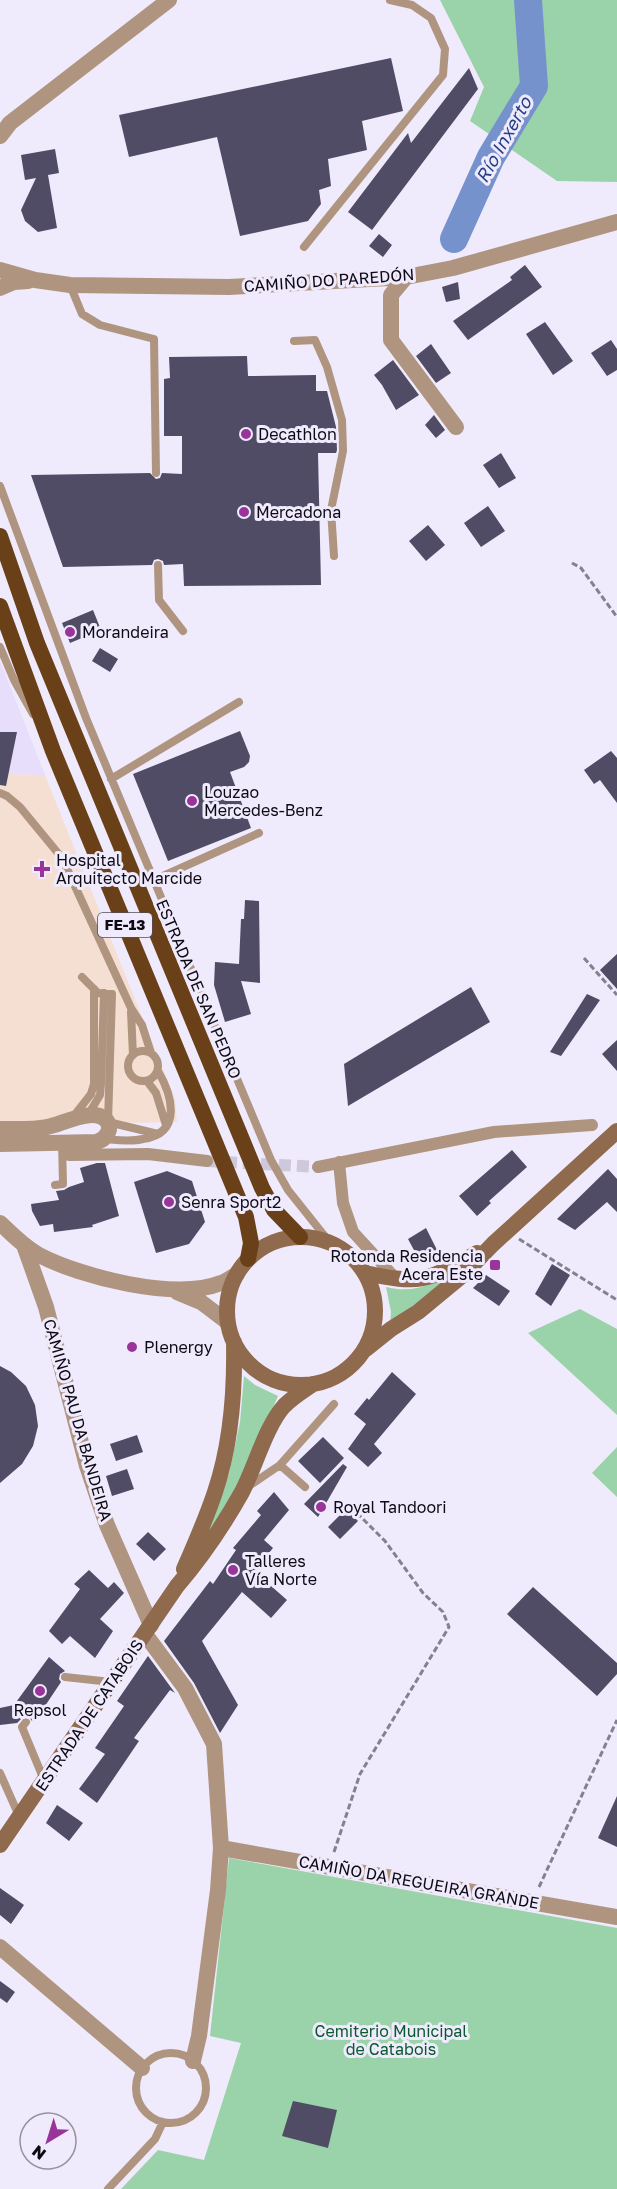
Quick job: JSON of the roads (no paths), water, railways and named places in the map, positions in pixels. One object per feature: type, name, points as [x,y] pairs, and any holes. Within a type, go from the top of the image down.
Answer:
[{"type":"highway","name":"FE-13","points":[[0,536],[37,643],[262,1188],[274,1210],[294,1232]]},
{"type":"highway","name":"FE-13","points":[[0,606],[52,751],[246,1217],[249,1251]]},
{"type":"main road","name":"ESTRADA DE CATABOIS","points":[[363,1351],[440,1295],[617,1131]]},
{"type":"main road","name":"ESTRADA DE CATABOIS","points":[[237,1274],[228,1296],[226,1321],[240,1353],[254,1368],[272,1379],[292,1384],[313,1384],[333,1378],[350,1367],[363,1351],[371,1334],[375,1315],[373,1295],[365,1273],[351,1258],[331,1244],[294,1232],[249,1251]]},
{"type":"main road","name":"ESTRADA DE CATABOIS","points":[[365,1273],[414,1281],[440,1274],[493,1244]]},
{"type":"main road","points":[[237,1274],[249,1251]]},
{"type":"main road","name":"ESTRADA DE CATABOIS","points":[[177,1586],[206,1517],[225,1456],[235,1372],[234,1341]]},
{"type":"main road","name":"ESTRADA DE CATABOIS","points":[[0,1845],[177,1586],[200,1559],[243,1489],[282,1408],[313,1384]]},
{"type":"street","points":[[0,136],[10,123],[170,0]]},
{"type":"street","name":"CAMIÑO DO PAREDÓN","points":[[35,280],[70,285],[229,287],[406,277],[453,268],[617,222]]},
{"type":"street","points":[[0,270],[35,280]]},
{"type":"street","points":[[406,277],[391,295],[391,340],[456,427]]},
{"type":"street","points":[[0,288],[14,282],[35,280]]},
{"type":"street","points":[[0,1130],[50,1127],[71,1119],[88,1116],[97,1116],[108,1122],[109,1127],[103,1139],[66,1148]]},
{"type":"street","points":[[318,1167],[494,1132],[592,1125]]},
{"type":"street","points":[[0,1144],[148,1154],[207,1161]]},
{"type":"street","points":[[339,1162],[344,1203],[353,1232],[397,1280]]},
{"type":"street","points":[[0,1223],[24,1245],[38,1254],[74,1271],[110,1280],[184,1289],[222,1283],[237,1274]]},
{"type":"street","name":"CAMIÑO PAU DA BANDEIRA","points":[[24,1245],[46,1307],[87,1466],[107,1525],[148,1629],[185,1688],[214,1744],[221,1848],[199,2036],[194,2061]]},
{"type":"street","points":[[168,1288],[201,1302],[226,1321]]},
{"type":"street","name":"CAMIÑO DA REGUEIRA GRANDE","points":[[221,1848],[617,1917]]},
{"type":"street","points":[[0,1947],[142,2068]]},
{"type":"lane","points":[[304,247],[443,75],[445,49],[431,18],[412,5],[390,0]]},
{"type":"lane","points":[[70,285],[82,314],[91,320],[100,325],[154,339],[156,473]]},
{"type":"lane","points":[[294,341],[315,340],[327,367],[342,420],[343,451],[331,510],[334,556]]},
{"type":"lane","name":"ESTRADA DE SAN PEDRO","points":[[0,486],[86,718],[271,1160],[288,1190],[331,1244]]},
{"type":"lane","points":[[158,565],[159,600],[183,631]]},
{"type":"lane","points":[[0,647],[14,680],[52,751]]},
{"type":"lane","points":[[111,779],[239,702]]},
{"type":"lane","points":[[0,793],[20,807],[62,858],[108,962],[142,1025],[151,1053],[158,1061],[158,1071],[171,1099],[172,1108],[166,1125],[158,1134],[144,1139],[103,1139]]},
{"type":"lane","points":[[154,880],[259,833]]},
{"type":"lane","points":[[82,977],[98,993],[108,993]]},
{"type":"lane","points":[[71,1119],[91,1094],[94,1084],[94,989]]},
{"type":"lane","points":[[88,1116],[100,1095],[108,993]]},
{"type":"lane","points":[[108,993],[108,1122],[158,1134]]},
{"type":"lane","points":[[131,1008],[133,1055],[128,1064],[130,1074],[138,1081],[147,1081],[152,1079],[158,1071]]},
{"type":"lane","points":[[133,1055],[142,1051],[151,1053]]},
{"type":"lane","points":[[147,1081],[156,1093],[166,1125]]},
{"type":"lane","points":[[55,1185],[63,1184],[66,1148]]},
{"type":"lane","points":[[243,1489],[280,1466],[334,1404]]},
{"type":"lane","points":[[280,1466],[304,1487]]},
{"type":"lane","points":[[65,1677],[111,1683]]},
{"type":"lane","points":[[26,1722],[22,1727],[44,1780]]},
{"type":"lane","points":[[0,1773],[20,1816]]},
{"type":"lane","points":[[172,2053],[183,2055],[194,2061],[206,2082],[206,2092],[197,2112],[187,2120],[175,2123],[153,2118],[141,2107],[137,2096],[136,2085],[142,2068],[151,2059],[172,2053]]},
{"type":"lane","points":[[108,2189],[156,2139],[163,2122]]},
{"type":"waterway","name":"Río Inxerto","points":[[454,239],[491,157],[534,86],[528,0]]},
{"type":"tunnel","points":[[207,1161],[318,1167]]},
{"type":"place","name":"Decathlon","points":[[246,434]]},
{"type":"place","name":"Mercadona","points":[[244,512]]},
{"type":"place","name":"Morandeira","points":[[70,632]]},
{"type":"place","name":"Louzao Mercedes-Benz","points":[[192,801]]},
{"type":"place","name":"Hospital Arquitecto Marcide","points":[[42,869]]},
{"type":"place","name":"Senra Sport2","points":[[169,1202]]},
{"type":"place","name":"Rotonda Residencia Acera Este","points":[[495,1265]]},
{"type":"place","name":"Plenergy","points":[[132,1347]]},
{"type":"place","name":"Royal Tandoori","points":[[321,1507]]},
{"type":"place","name":"Talleres Vía Norte","points":[[233,1570]]},
{"type":"place","name":"Repsol","points":[[40,1691]]},
{"type":"park label","name":"Cemiterio Municipal de Catabois","points":[[391,2040]]}]
